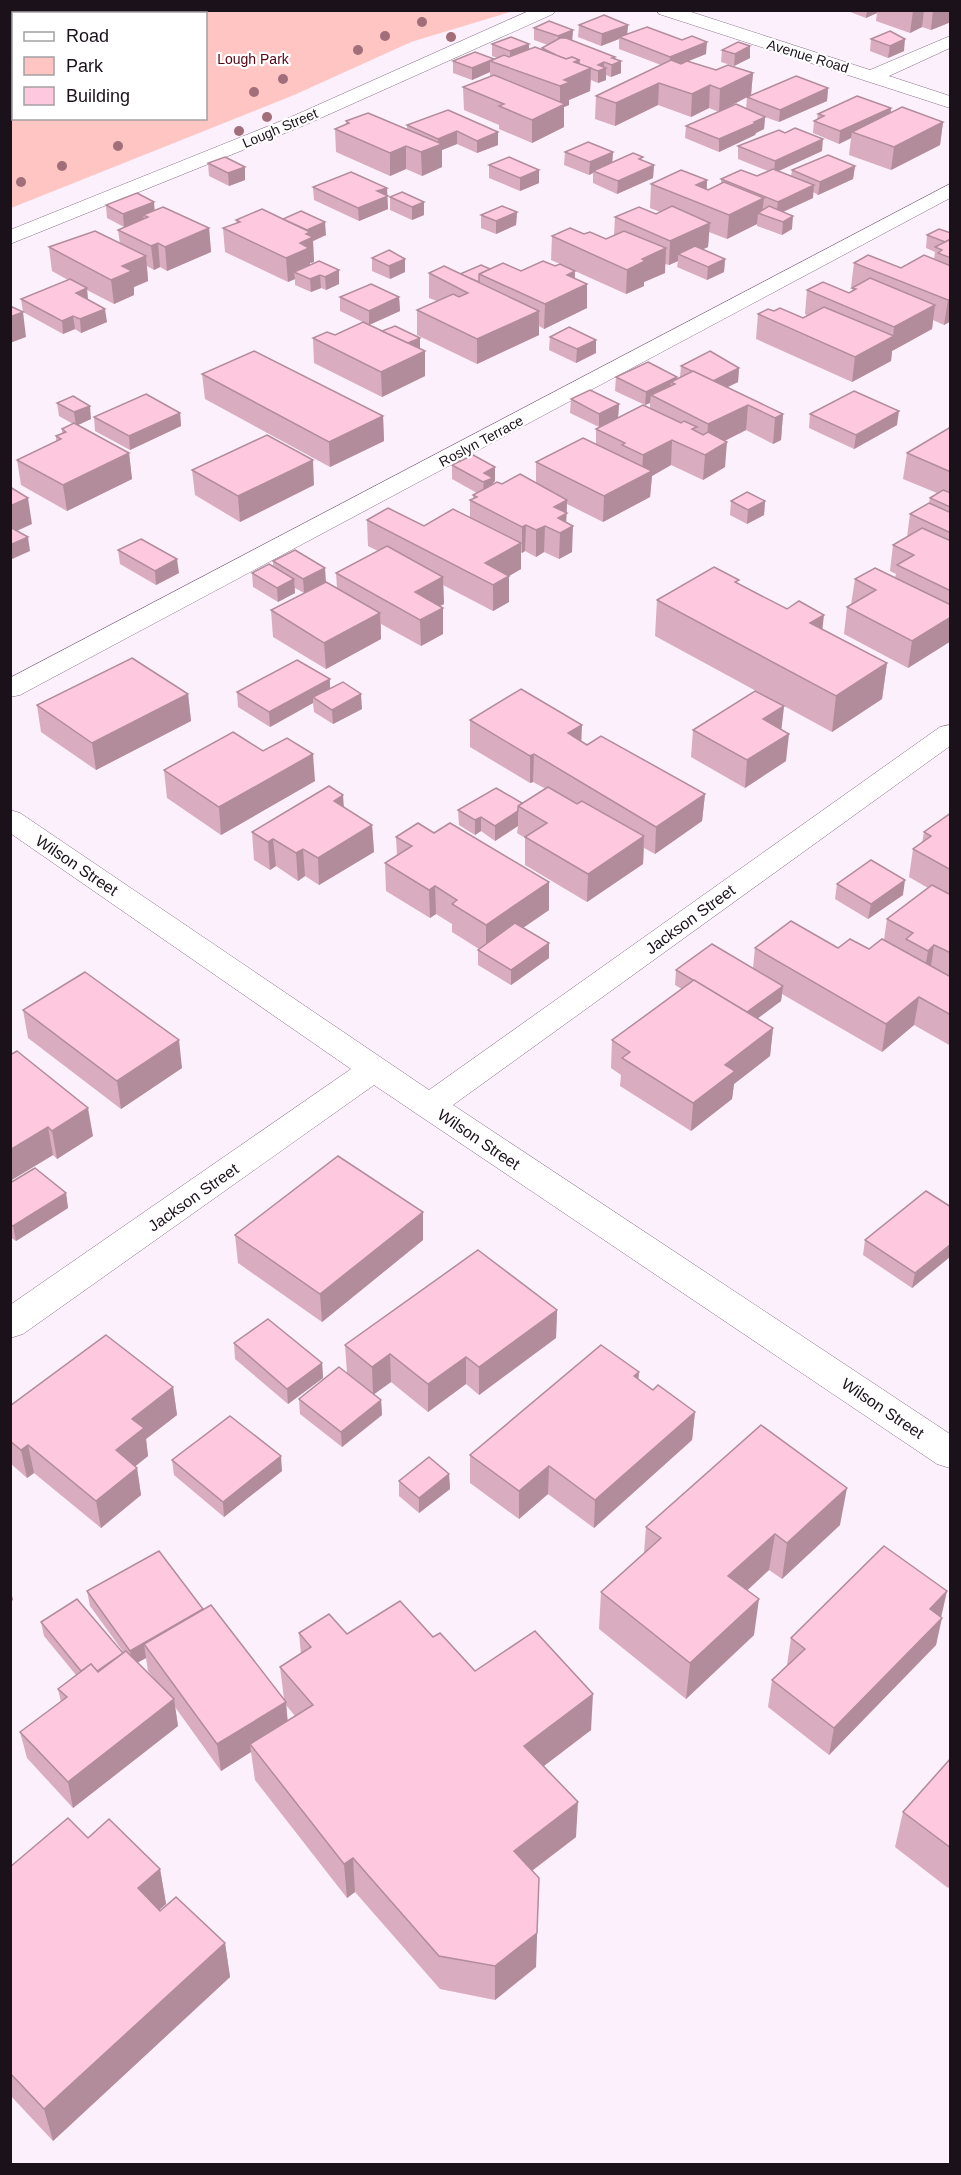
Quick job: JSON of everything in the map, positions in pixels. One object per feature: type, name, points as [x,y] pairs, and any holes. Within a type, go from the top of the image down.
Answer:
[{"type":"street","name":"Lough Street","points":[[10,238],[298,121],[547,10]]},
{"type":"street","name":"Avenue Road","points":[[665,10],[951,102]]},
{"type":"street","points":[[873,76],[951,41]]},
{"type":"street","name":"Roslyn Terrace","points":[[10,689],[951,190]]},
{"type":"street","name":"Jackson Street","points":[[429,1106],[951,733]]},
{"type":"street","name":"Wilson Street","points":[[10,819],[374,1069],[951,1453]]},
{"type":"street","name":"Jackson Street","points":[[10,1324],[374,1069]]},
{"type":"green space","name":"Lough Park","points":[[109,10],[513,10],[411,42],[294,95],[11,208],[12,38],[12,120],[207,120],[207,12],[104,12]]},
{"type":"building","points":[[604,15],[628,25],[602,34],[579,25]]},
{"type":"building","points":[[549,21],[573,30],[558,36],[534,28]]},
{"type":"building","points":[[647,27],[682,40],[692,36],[707,42],[670,57],[619,37]]},
{"type":"building","points":[[890,31],[905,39],[890,46],[871,39]]},
{"type":"building","points":[[511,37],[529,44],[510,51],[492,44]]},
{"type":"building","points":[[560,38],[566,38],[621,61],[612,65],[604,62],[598,65],[606,68],[598,71],[579,64],[579,60],[572,57],[566,59],[542,48]]},
{"type":"building","points":[[738,42],[750,46],[735,54],[722,50]]},
{"type":"building","points":[[535,47],[566,59],[572,57],[579,60],[574,62],[591,68],[564,80],[570,82],[560,86],[490,61],[504,55],[509,57]]},
{"type":"building","points":[[475,52],[494,59],[472,68],[453,61]]},
{"type":"building","points":[[671,60],[681,64],[687,61],[716,70],[728,65],[753,73],[720,89],[710,85],[692,94],[659,83],[616,103],[596,96]]},
{"type":"building","points":[[494,75],[565,104],[532,120],[499,106],[504,104],[463,87]]},
{"type":"building","points":[[796,76],[828,88],[780,110],[747,97]]},
{"type":"building","points":[[857,96],[891,108],[840,131],[814,121],[824,116],[818,114]]},
{"type":"building","points":[[736,104],[765,117],[719,139],[686,126]]},
{"type":"building","points":[[902,107],[943,122],[894,147],[852,132]]},
{"type":"building","points":[[448,110],[498,132],[477,141],[457,131],[438,139],[407,125]]},
{"type":"building","points":[[368,113],[442,144],[421,152],[406,146],[390,153],[335,129],[349,123],[346,121]]},
{"type":"building","points":[[795,128],[823,139],[775,161],[738,146],[779,130],[785,133]]},
{"type":"building","points":[[588,142],[613,152],[590,162],[565,152]]},
{"type":"building","points":[[633,153],[643,157],[639,159],[654,165],[618,181],[593,171]]},
{"type":"building","points":[[828,155],[855,166],[820,182],[792,170]]},
{"type":"building","points":[[225,157],[245,167],[228,173],[208,163]]},
{"type":"building","points":[[509,157],[539,170],[520,178],[489,165]]},
{"type":"building","points":[[773,169],[814,185],[778,202],[721,179],[741,170],[757,176]]},
{"type":"building","points":[[681,170],[707,180],[696,185],[708,190],[724,182],[764,198],[729,215],[651,184]]},
{"type":"building","points":[[351,172],[387,188],[377,191],[388,196],[358,208],[313,187]]},
{"type":"building","points":[[402,192],[424,202],[412,207],[390,197]]},
{"type":"building","points":[[137,193],[154,202],[123,214],[106,205]]},
{"type":"building","points":[[502,206],[517,212],[496,221],[481,215]]},
{"type":"building","points":[[672,206],[710,223],[670,241],[615,217],[639,207],[656,214]]},
{"type":"building","points":[[769,206],[793,216],[783,222],[758,213]]},
{"type":"building","points":[[163,207],[209,228],[165,247],[158,243],[151,246],[118,230],[148,217],[143,215]]},
{"type":"building","points":[[262,209],[310,232],[306,234],[313,237],[300,243],[309,248],[286,258],[223,228],[240,222],[236,220]]},
{"type":"building","points":[[301,211],[325,222],[307,230],[283,219]]},
{"type":"building","points":[[570,228],[584,234],[590,232],[606,239],[624,231],[666,248],[642,259],[645,261],[627,270],[552,236]]},
{"type":"building","points":[[939,229],[951,233],[951,239],[945,242],[927,235]]},
{"type":"building","points":[[95,231],[146,256],[122,266],[132,271],[111,280],[49,247]]},
{"type":"building","points":[[951,239],[951,258],[938,253],[942,250],[935,247]]},
{"type":"building","points":[[695,246],[725,259],[708,267],[678,254]]},
{"type":"building","points":[[389,250],[405,259],[389,266],[372,258]]},
{"type":"building","points":[[868,255],[901,268],[924,255],[951,266],[951,299],[948,300],[854,263]]},
{"type":"building","points":[[319,261],[339,270],[325,277],[320,275],[310,279],[294,272]]},
{"type":"building","points":[[543,261],[555,266],[560,264],[575,271],[567,275],[587,284],[545,304],[479,274],[503,263],[521,271]]},
{"type":"building","points":[[481,265],[490,269],[479,274],[479,282],[460,274]]},
{"type":"building","points":[[444,266],[539,311],[477,339],[417,310],[453,294],[459,297],[468,293],[429,273]]},
{"type":"building","points":[[870,278],[935,305],[894,327],[807,290],[823,282],[849,293],[856,289],[852,288]]},
{"type":"building","points":[[70,279],[87,288],[76,293],[105,309],[80,319],[73,316],[62,321],[21,299]]},
{"type":"building","points":[[371,284],[399,297],[369,311],[340,297]]},
{"type":"building","points":[[10,306],[23,312],[10,317]]},
{"type":"building","points":[[824,307],[894,336],[855,357],[758,314],[768,309],[774,311],[780,308],[803,318]]},
{"type":"building","points":[[363,322],[425,351],[381,372],[313,338],[327,332],[335,335]]},
{"type":"building","points":[[395,326],[420,338],[408,343],[382,331]]},
{"type":"building","points":[[569,327],[596,340],[577,349],[550,337]]},
{"type":"building","points":[[254,351],[383,416],[329,442],[202,374]]},
{"type":"building","points":[[710,351],[739,368],[713,381],[681,366]]},
{"type":"building","points":[[648,362],[677,377],[646,392],[616,377]]},
{"type":"building","points":[[693,371],[783,414],[775,418],[748,405],[708,424],[651,395],[675,384],[671,382]]},
{"type":"building","points":[[590,390],[619,404],[599,414],[571,399]]},
{"type":"building","points":[[854,391],[899,411],[856,435],[810,414]]},
{"type":"building","points":[[146,394],[180,413],[129,436],[94,417]]},
{"type":"building","points":[[73,396],[90,406],[74,412],[57,403]]},
{"type":"building","points":[[643,405],[681,423],[684,421],[697,427],[692,429],[703,435],[708,432],[727,442],[705,455],[672,440],[643,455],[596,429]]},
{"type":"building","points":[[74,423],[129,453],[63,485],[17,460],[61,439],[56,436],[66,432],[62,429]]},
{"type":"building","points":[[951,428],[951,472],[907,453]]},
{"type":"building","points":[[267,435],[313,460],[238,496],[192,470]]},
{"type":"building","points":[[583,438],[652,471],[604,496],[536,462]]},
{"type":"building","points":[[473,455],[495,467],[484,473],[493,478],[483,482],[452,465]]},
{"type":"building","points":[[520,474],[567,500],[554,507],[567,513],[558,518],[573,526],[560,533],[545,526],[536,530],[526,525],[522,527],[470,500],[477,497],[473,495],[497,482],[502,484]]},
{"type":"building","points":[[10,487],[28,498],[10,506]]},
{"type":"building","points":[[943,490],[951,493],[950,507],[930,498]]},
{"type":"building","points":[[747,492],[765,501],[748,510],[731,501]]},
{"type":"building","points":[[929,503],[951,511],[951,533],[910,514]]},
{"type":"building","points":[[388,508],[424,526],[453,509],[521,543],[485,563],[509,576],[493,585],[367,520]]},
{"type":"building","points":[[10,527],[28,537],[10,545]]},
{"type":"building","points":[[922,528],[951,541],[951,591],[897,565],[914,555],[893,545]]},
{"type":"building","points":[[141,539],[177,559],[155,571],[118,550]]},
{"type":"building","points":[[387,546],[443,577],[415,592],[443,608],[420,620],[336,573]]},
{"type":"building","points":[[295,550],[325,568],[303,579],[273,561]]},
{"type":"building","points":[[269,564],[294,579],[277,588],[252,573]]},
{"type":"building","points":[[714,567],[739,580],[735,582],[787,609],[799,601],[824,615],[810,623],[887,663],[836,696],[657,600]]},
{"type":"building","points":[[875,568],[951,605],[951,617],[912,641],[847,607],[876,590],[855,579]]},
{"type":"building","points":[[326,582],[380,613],[324,643],[271,610]]},
{"type":"building","points":[[132,658],[188,694],[92,743],[37,705]]},
{"type":"building","points":[[297,660],[330,679],[269,712],[237,692]]},
{"type":"building","points":[[343,682],[361,694],[332,710],[313,697]]},
{"type":"building","points":[[521,689],[582,725],[568,733],[587,745],[601,736],[705,794],[656,827],[534,754],[530,756],[470,720]]},
{"type":"building","points":[[755,691],[784,706],[763,719],[789,734],[747,760],[693,730]]},
{"type":"building","points":[[233,732],[263,751],[287,738],[313,754],[219,807],[164,770]]},
{"type":"building","points":[[329,786],[343,795],[334,801],[372,825],[318,858],[303,849],[296,853],[273,839],[268,842],[252,832]]},
{"type":"building","points":[[548,787],[577,804],[582,801],[644,836],[588,874],[525,837],[547,823],[518,806]]},
{"type":"building","points":[[496,788],[522,803],[518,806],[518,811],[495,826],[481,817],[475,820],[458,810]]},
{"type":"building","points":[[951,813],[951,870],[913,849],[931,836],[924,832]]},
{"type":"building","points":[[418,823],[434,833],[450,823],[549,882],[486,925],[452,904],[457,900],[435,886],[429,890],[385,863],[412,846],[396,837]]},
{"type":"building","points":[[871,860],[905,880],[871,904],[837,884]]},
{"type":"building","points":[[932,885],[951,895],[951,953],[934,945],[928,951],[906,939],[913,933],[887,919]]},
{"type":"building","points":[[791,921],[838,948],[850,939],[869,949],[882,939],[951,977],[951,1015],[919,997],[886,1024],[755,948]]},
{"type":"building","points":[[515,923],[549,943],[511,970],[478,950]]},
{"type":"building","points":[[712,944],[783,986],[747,1012],[676,970]]},
{"type":"building","points":[[85,972],[179,1040],[117,1081],[23,1010]]},
{"type":"building","points":[[694,980],[773,1028],[725,1065],[735,1071],[693,1103],[622,1058],[630,1052],[612,1040]]},
{"type":"building","points":[[17,1051],[88,1108],[52,1131],[48,1127],[10,1150],[10,1055]]},
{"type":"building","points":[[338,1156],[423,1212],[320,1294],[235,1235]]},
{"type":"building","points":[[35,1168],[66,1193],[13,1226],[10,1224],[10,1183]]},
{"type":"building","points":[[926,1191],[951,1207],[951,1244],[915,1273],[865,1240]]},
{"type":"building","points":[[478,1250],[557,1310],[479,1367],[466,1357],[428,1384],[390,1354],[372,1367],[345,1345]]},
{"type":"building","points":[[268,1319],[322,1363],[287,1389],[234,1343]]},
{"type":"building","points":[[106,1335],[173,1387],[132,1419],[144,1428],[116,1450],[137,1468],[96,1501],[28,1445],[21,1450],[10,1441],[10,1406]]},
{"type":"building","points":[[601,1345],[639,1372],[634,1376],[653,1390],[658,1385],[695,1412],[595,1500],[549,1466],[519,1491],[470,1455]]},
{"type":"building","points":[[339,1367],[381,1400],[341,1432],[299,1399]]},
{"type":"building","points":[[230,1416],[281,1456],[223,1502],[172,1460]]},
{"type":"building","points":[[761,1425],[847,1488],[787,1543],[775,1534],[728,1576],[759,1599],[690,1663],[601,1592],[661,1538],[646,1527]]},
{"type":"building","points":[[429,1457],[449,1474],[419,1498],[399,1481]]},
{"type":"building","points":[[884,1546],[947,1591],[930,1609],[942,1618],[834,1728],[772,1680],[805,1649],[791,1638]]},
{"type":"building","points":[[159,1551],[203,1609],[130,1651],[87,1591]]},
{"type":"building","points":[[77,1599],[123,1653],[97,1671],[91,1664],[81,1671],[41,1622]]},
{"type":"building","points":[[400,1601],[433,1637],[440,1633],[475,1671],[535,1631],[593,1694],[524,1746],[578,1802],[514,1851],[539,1878],[537,1933],[495,1966],[439,1956],[353,1858],[344,1864],[250,1744],[313,1705],[280,1667],[311,1647],[299,1633],[329,1614],[347,1634]]},
{"type":"building","points":[[211,1605],[286,1702],[217,1744],[144,1644]]},
{"type":"building","points":[[126,1651],[174,1699],[68,1782],[20,1732],[67,1697],[58,1689],[91,1664],[98,1672]]},
{"type":"building","points":[[951,1758],[951,1848],[903,1812]]},
{"type":"building","points":[[68,1818],[88,1838],[109,1819],[160,1869],[138,1888],[160,1911],[176,1897],[225,1943],[44,2109],[10,2073],[10,1867]]}]
